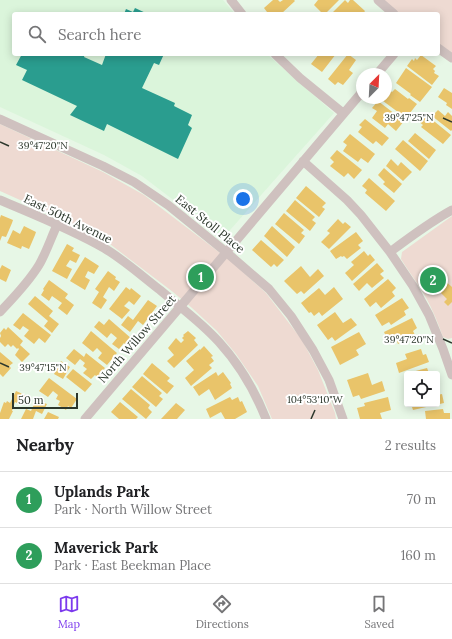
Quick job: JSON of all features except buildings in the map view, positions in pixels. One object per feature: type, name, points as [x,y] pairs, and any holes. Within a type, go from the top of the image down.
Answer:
[{"type":"street","points":[[231,0],[240,12]]},
{"type":"street","points":[[378,0],[392,12]]},
{"type":"street","points":[[440,49],[452,58]]},
{"type":"street","points":[[277,56],[300,78],[344,113]]},
{"type":"street","points":[[382,68],[392,56]]},
{"type":"street","name":"North Willow Street","points":[[85,419],[356,99]]},
{"type":"street","name":"East Stoll Place","points":[[0,119],[103,166],[134,182],[168,205],[269,289],[291,316],[313,350],[329,380],[342,417]]},
{"type":"street","points":[[303,161],[347,200],[361,215],[390,252],[413,286],[428,315],[443,349],[452,375]]},
{"type":"street","name":"East 50th Avenue","points":[[0,200],[92,241],[116,256],[180,307],[208,331],[231,356],[253,390],[266,419]]},
{"type":"street","points":[[390,252],[425,226],[452,210]]},
{"type":"street","points":[[0,312],[28,281],[39,265],[57,225]]},
{"type":"street","points":[[443,349],[452,345]]},
{"type":"shaded area","points":[[0,0],[223,0],[233,12],[12,12],[12,56],[269,56],[334,113],[223,238],[142,176],[104,155],[0,107]]},
{"type":"shaded area","points":[[382,0],[452,0],[452,55],[440,46],[440,12],[396,12]]},
{"type":"shaded area","points":[[0,124],[103,172],[144,195],[232,262],[266,293],[302,340],[318,370],[336,419],[272,419],[258,386],[236,354],[217,331],[173,292],[98,235],[0,191]]},
{"type":"shaded area","points":[[452,216],[452,338],[448,339],[443,337],[427,300],[401,259],[402,252]]},
{"type":"place","name":"Uplands Park","points":[[201,277]]},
{"type":"place","name":"Maverick Park","points":[[433,280]]}]
